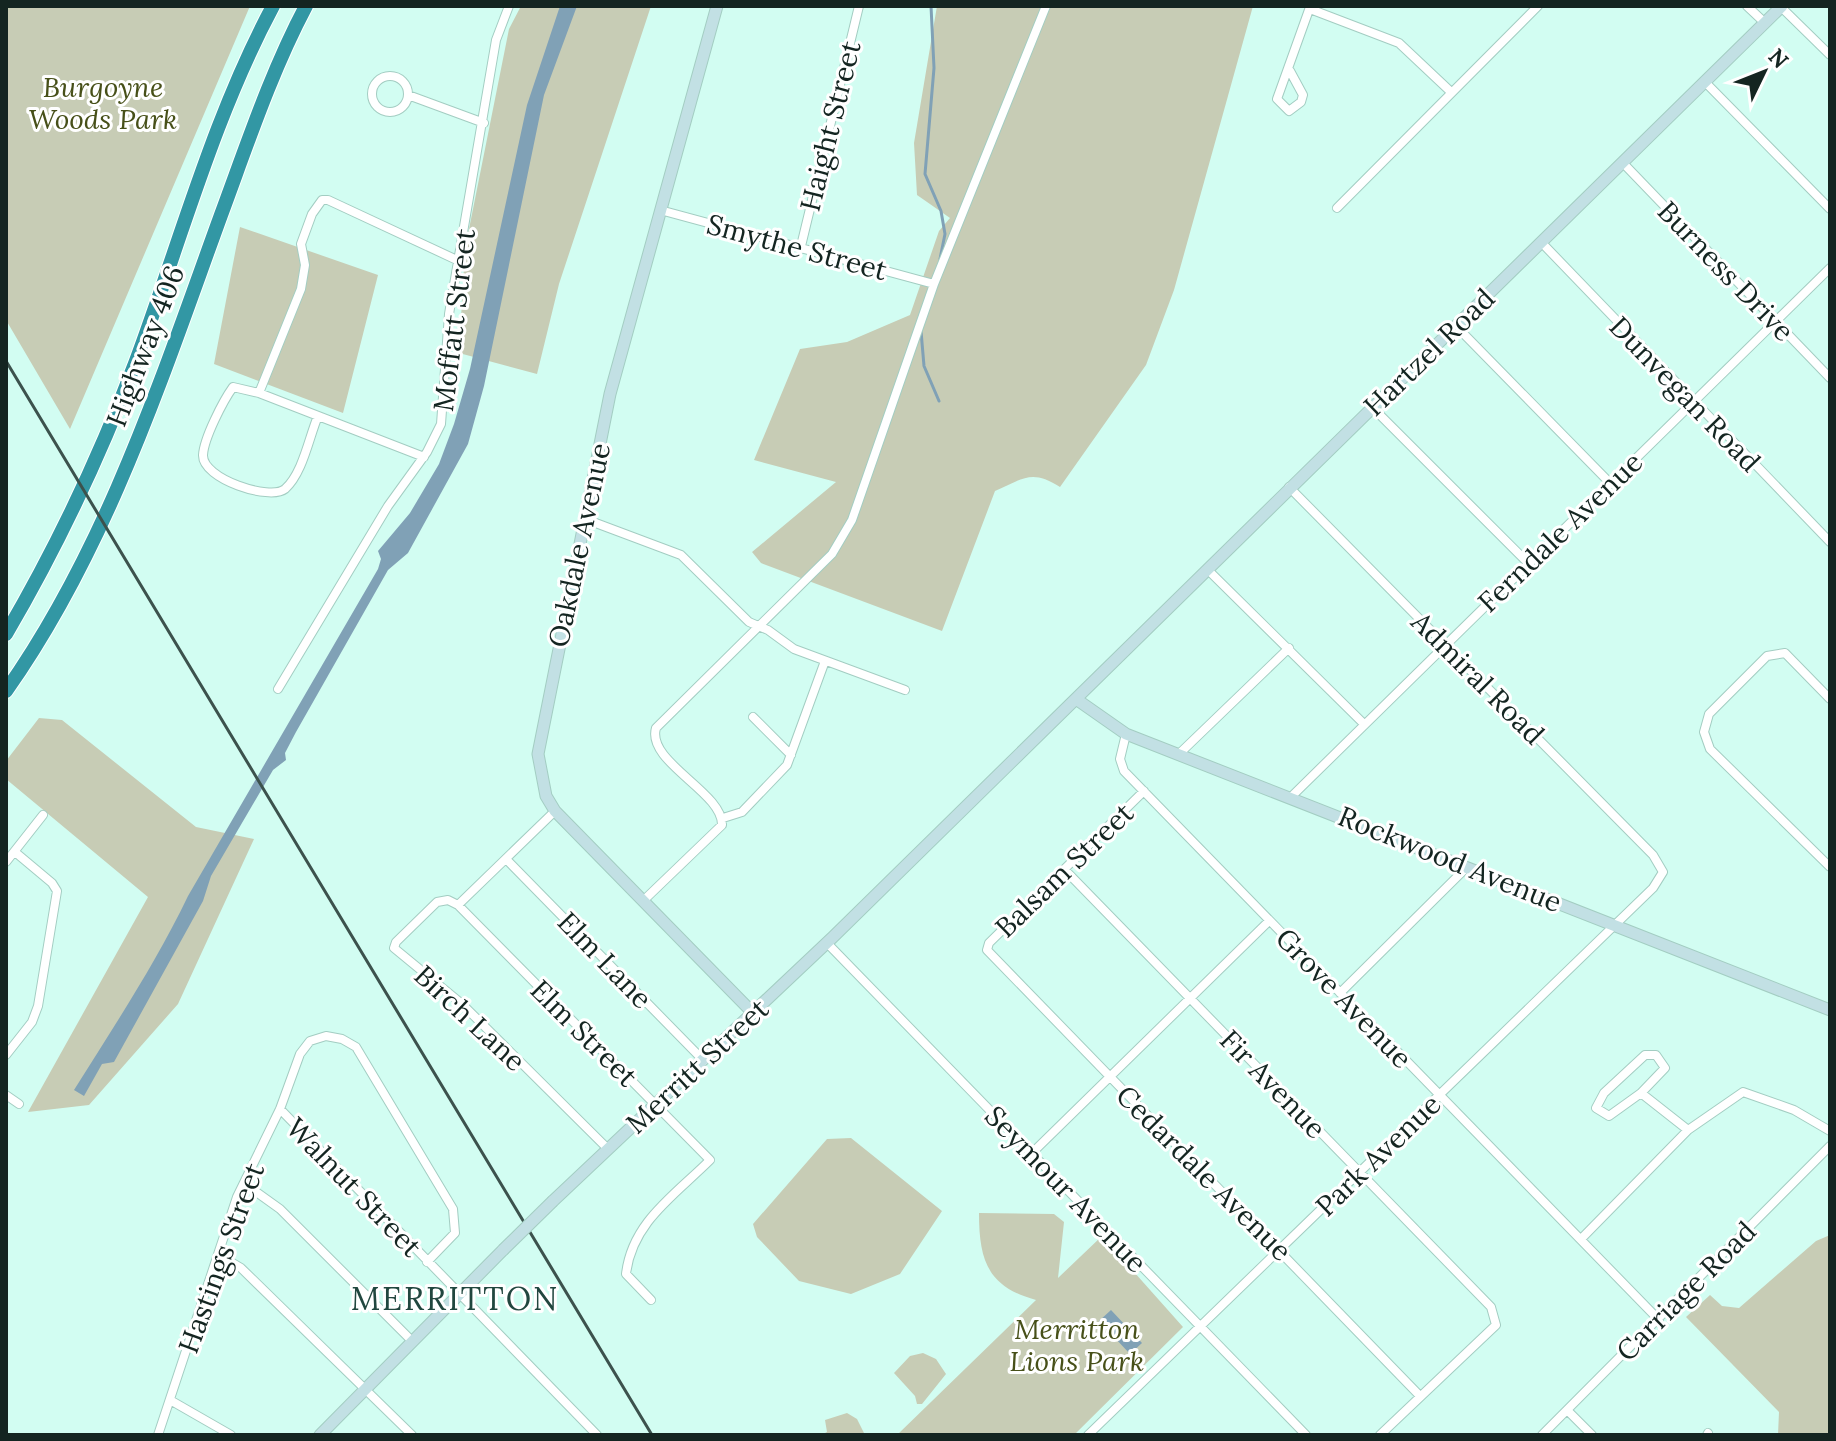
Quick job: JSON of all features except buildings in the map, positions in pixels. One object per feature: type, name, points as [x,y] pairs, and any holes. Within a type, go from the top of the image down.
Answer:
[{"type":"highway","name":"Highway 406","points":[[6,634],[34,586],[102,450],[228,106],[253,43],[273,6]]},
{"type":"highway","name":"Highway 406","points":[[6,691],[62,598],[111,501],[156,394],[251,131],[306,6]]},
{"type":"street","name":"Moffatt Street","points":[[278,689],[388,506],[424,457],[441,424],[449,314],[496,40],[509,6]]},
{"type":"street","name":"Oakdale Avenue","points":[[717,6],[610,394],[538,754],[542,784],[555,811],[753,1013]]},
{"type":"street","name":"Haight Street","points":[[801,246],[859,6]]},
{"type":"street","points":[[723,818],[659,749],[654,735],[664,718],[832,554],[852,520],[934,284],[1046,6]]},
{"type":"street","points":[[1337,208],[1538,6]]},
{"type":"street","points":[[1747,6],[1765,23]]},
{"type":"street","points":[[1781,6],[1830,55]]},
{"type":"street","name":"Hartzel Road","points":[[1076,699],[1781,6]]},
{"type":"street","points":[[1290,71],[1310,7],[1399,43],[1451,92]]},
{"type":"street","points":[[390,75],[405,83],[408,95],[404,106],[393,112],[376,106],[371,95],[374,84],[390,75]]},
{"type":"street","points":[[1705,82],[1830,209]]},
{"type":"street","points":[[408,95],[484,123]]},
{"type":"street","name":"Burness Drive","points":[[1623,163],[1830,378]]},
{"type":"street","points":[[259,393],[301,289],[305,265],[301,244],[312,214],[322,200],[328,200],[459,261]]},
{"type":"street","name":"Smythe Street","points":[[660,210],[934,284]]},
{"type":"street","name":"Dunvegan Road","points":[[1542,243],[1830,542]]},
{"type":"street","name":"Ferndale Avenue","points":[[1291,797],[1830,268]]},
{"type":"street","points":[[1456,326],[1610,483]]},
{"type":"street","points":[[318,416],[290,483],[282,491],[271,493],[215,476],[207,468],[203,456],[220,410],[233,387],[259,393],[424,457]]},
{"type":"street","points":[[1372,407],[1528,563]]},
{"type":"street","name":"Admiral Road","points":[[1289,487],[1653,855],[1663,872]]},
{"type":"street","points":[[585,519],[681,555],[756,626],[794,649],[905,690]]},
{"type":"street","points":[[1208,570],[1364,724]]},
{"type":"street","points":[[1180,753],[1289,648]]},
{"type":"street","points":[[1830,699],[1785,653],[1767,656],[1709,714],[1704,732],[1710,749],[1830,867]]},
{"type":"street","points":[[644,900],[714,836],[723,818],[742,812],[787,765],[825,661]]},
{"type":"street","name":"Rockwood Avenue","points":[[1076,699],[1126,734],[1830,1010]]},
{"type":"street","name":"Merritt Street","points":[[320,1435],[553,1201],[827,943],[1076,699]]},
{"type":"street","points":[[753,717],[791,755]]},
{"type":"street","name":"Grove Avenue","points":[[1126,734],[1120,759],[1124,771],[1659,1320]]},
{"type":"street","name":"Balsam Street","points":[[987,950],[989,943],[1144,791]]},
{"type":"street","points":[[458,905],[555,811]]},
{"type":"street","points":[[6,862],[43,815]]},
{"type":"street","points":[[6,1055],[32,1022],[38,1006],[57,891],[52,883],[15,852]]},
{"type":"street","name":"Elm Lane","points":[[506,859],[704,1061]]},
{"type":"street","points":[[1340,993],[1467,867]]},
{"type":"street","name":"Fir Avenue","points":[[1065,870],[1491,1307],[1496,1325],[1380,1435]]},
{"type":"street","name":"Park Avenue","points":[[1088,1435],[1653,888],[1663,872]]},
{"type":"street","name":"Birch Lane","points":[[458,905],[448,900],[437,902],[396,942],[394,948],[462,1004],[608,1149]]},
{"type":"street","name":"Elm Street","points":[[458,905],[710,1160],[639,1229],[628,1254],[626,1274],[651,1300]]},
{"type":"street","points":[[1032,1153],[1269,921]]},
{"type":"street","name":"Seymour Avenue","points":[[827,943],[1306,1435]]},
{"type":"street","name":"Cedardale Avenue","points":[[987,950],[1420,1396]]},
{"type":"street","name":"Hastings Street","points":[[158,1435],[245,1184],[280,1109],[300,1054],[310,1041],[326,1036],[342,1039],[356,1047],[453,1209],[455,1233],[427,1262]]},
{"type":"street","points":[[1645,1055],[1656,1055],[1665,1068],[1641,1093],[1609,1116],[1596,1108],[1604,1093],[1645,1055]]},
{"type":"street","points":[[1581,1239],[1688,1130],[1743,1092],[1794,1110],[1830,1131]]},
{"type":"street","points":[[1641,1093],[1688,1130]]},
{"type":"street","points":[[6,1095],[19,1104]]},
{"type":"street","name":"Walnut Street","points":[[280,1109],[597,1435]]},
{"type":"street","name":"Carriage Road","points":[[1542,1435],[1830,1146]]},
{"type":"street","points":[[245,1184],[280,1209],[413,1342]]},
{"type":"street","points":[[219,1255],[241,1268],[412,1435]]},
{"type":"street","points":[[170,1400],[231,1435]]},
{"type":"street","points":[[1568,1411],[1592,1435]]},
{"type":"green space","name":"Burgoyne Woods Park","points":[[6,6],[250,6],[70,429],[6,320]]},
{"type":"green space","points":[[521,6],[651,6],[559,284],[537,374],[459,353],[465,249],[509,29]]},
{"type":"green space","points":[[937,6],[1253,6],[1174,290],[1146,365],[1060,487],[1042,478],[1028,477],[995,491],[942,631],[761,563],[752,552],[836,482],[754,460],[800,349],[847,342],[910,315],[939,231],[950,218],[917,195],[914,143]]},
{"type":"green space","points":[[240,227],[378,275],[343,413],[214,364]]},
{"type":"green space","points":[[39,718],[62,720],[196,827],[254,839],[178,1004],[89,1105],[28,1112],[148,897],[6,779],[6,761]]},
{"type":"green space","points":[[851,1138],[942,1211],[900,1274],[851,1294],[799,1281],[757,1237],[753,1224],[827,1139]]},
{"type":"green space","name":"Merritton Lions Park","points":[[979,1213],[1054,1214],[1064,1222],[1058,1278],[1102,1236],[1183,1327],[1074,1435],[897,1435],[1036,1300],[1007,1288],[990,1270],[981,1245]]},
{"type":"green space","points":[[1830,1235],[1830,1435],[1778,1435],[1779,1412],[1686,1317],[1710,1295],[1722,1306],[1739,1308],[1816,1241]]},
{"type":"green space","points":[[923,1353],[936,1359],[946,1374],[922,1404],[917,1404],[915,1396],[894,1373],[910,1356]]},
{"type":"green space","points":[[847,1413],[857,1419],[865,1435],[821,1435],[827,1432],[825,1420]]},
{"type":"water","points":[[560,6],[577,6],[544,95],[484,386],[468,444],[408,553],[388,570],[296,732],[285,753],[286,760],[273,770],[211,876],[203,901],[114,1062],[102,1064],[84,1096],[74,1090],[148,971],[188,896],[378,569],[381,559],[378,551],[410,513],[439,464],[470,369],[527,105]]},
{"type":"water","points":[[1111,1310],[1142,1343],[1130,1354],[1099,1321]]},
{"type":"waterway","points":[[931,6],[934,68],[925,174],[941,211],[945,234],[940,259]]},
{"type":"waterway","points":[[921,331],[924,366],[939,401]]},
{"type":"railway","points":[[6,361],[652,1435]]},
{"type":"district","name":"MERRITTON","points":[[455,1299]]}]
